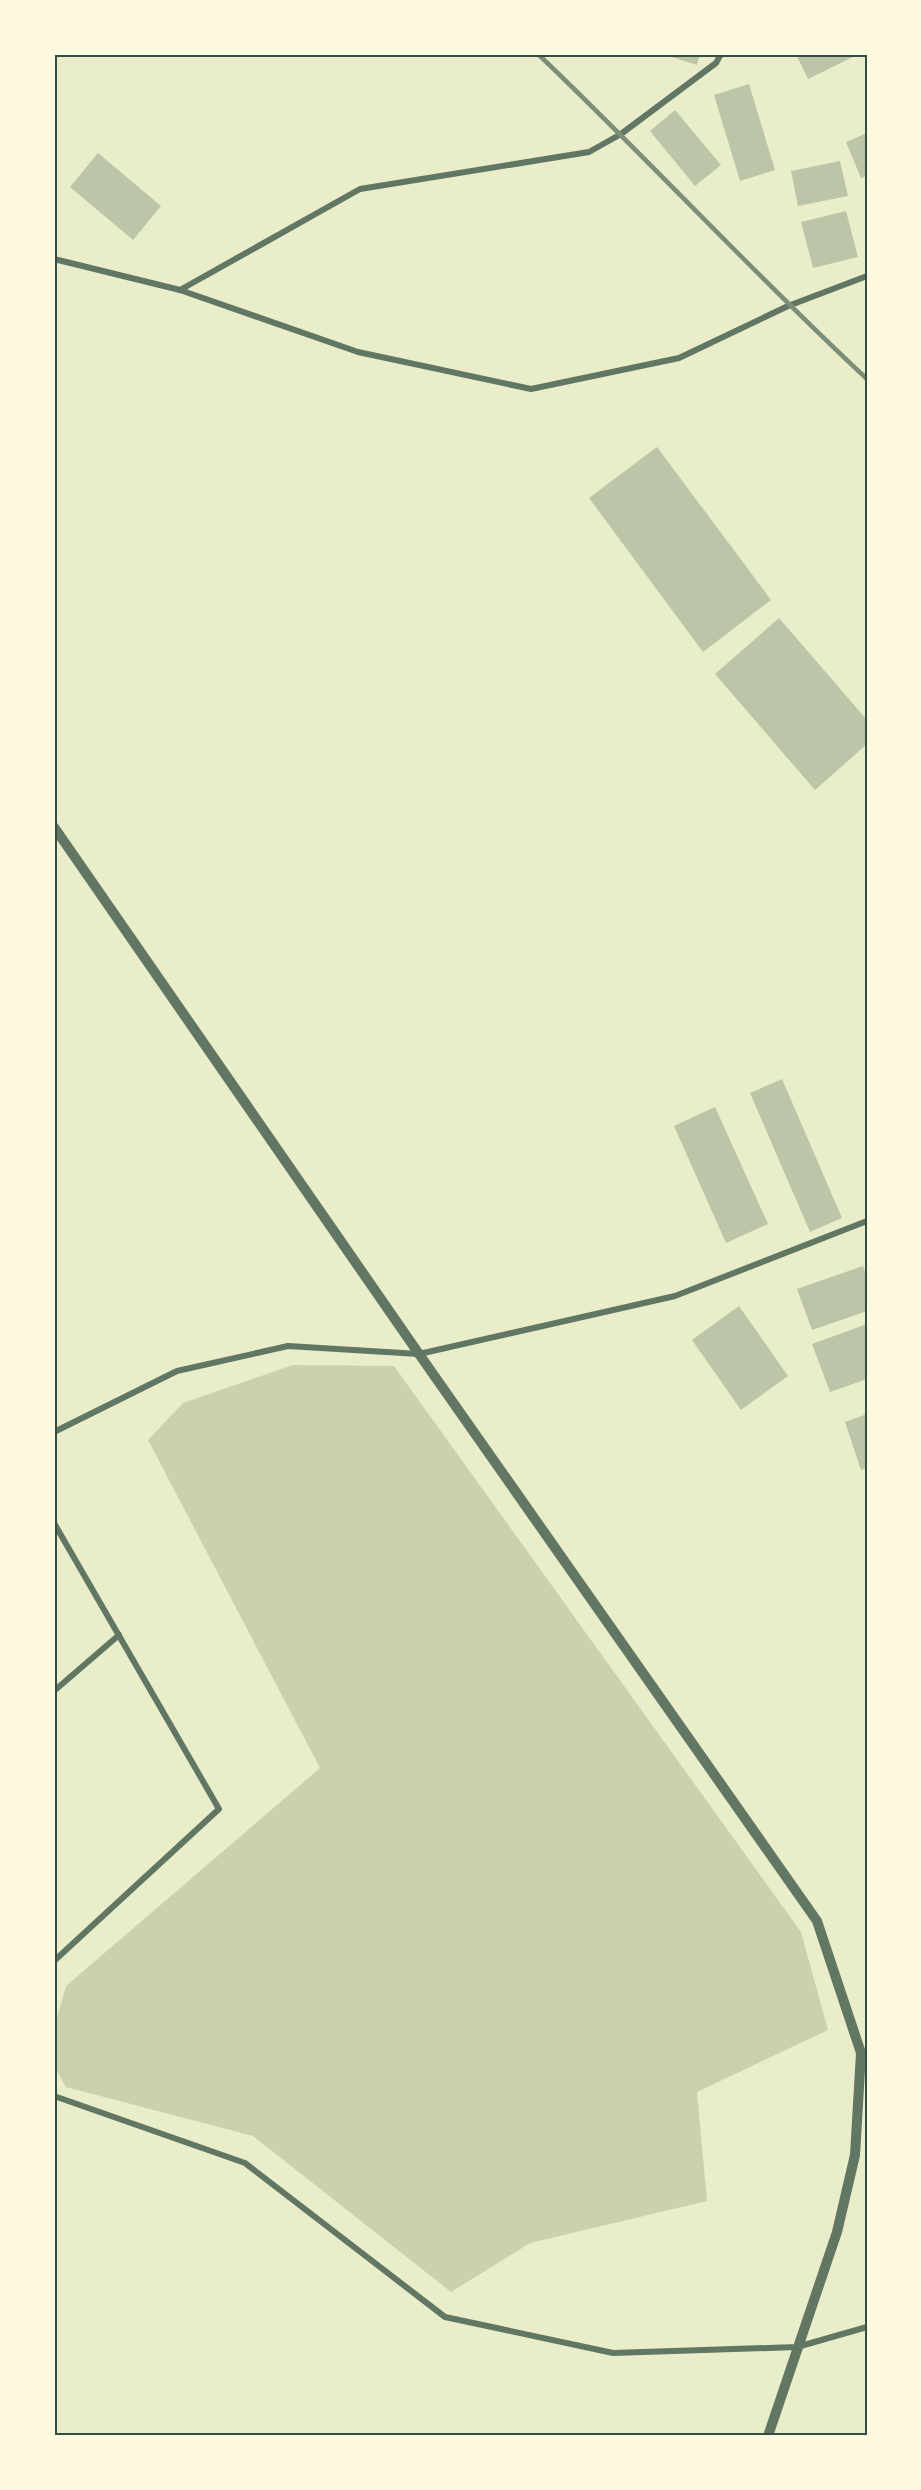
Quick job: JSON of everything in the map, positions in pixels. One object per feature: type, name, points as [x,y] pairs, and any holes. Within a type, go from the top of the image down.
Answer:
[{"type":"street","points":[[180,291],[360,189],[589,152],[621,134],[716,63],[721,54]]},
{"type":"street","points":[[54,258],[180,291],[358,352],[531,389],[679,358],[788,306],[867,276]]},
{"type":"street","points":[[54,827],[419,1354],[817,1921],[861,2053],[855,2155],[837,2232],[768,2436]]},
{"type":"street","points":[[54,1432],[177,1371],[288,1346],[419,1354],[675,1296],[867,1221]]},
{"type":"street","points":[[54,1523],[219,1809],[54,1961]]},
{"type":"street","points":[[54,1690],[119,1635]]},
{"type":"street","points":[[54,2097],[245,2163],[445,2317],[613,2353],[797,2347],[867,2327]]},
{"type":"green space","points":[[293,1365],[394,1366],[801,1932],[828,2030],[697,2092],[707,2201],[530,2243],[451,2292],[253,2136],[66,2087],[54,2066],[54,2028],[66,1986],[320,1768],[148,1440],[183,1403]]},
{"type":"building","points":[[662,54],[700,54],[697,65]]},
{"type":"building","points":[[796,54],[854,54],[855,56],[808,79]]},
{"type":"building","points":[[749,84],[775,170],[740,181],[714,95]]},
{"type":"building","points":[[675,110],[721,165],[695,186],[650,131]]},
{"type":"building","points":[[867,133],[867,176],[861,178],[846,142]]},
{"type":"building","points":[[98,153],[161,206],[133,240],[70,187]]},
{"type":"building","points":[[840,161],[848,196],[798,206],[791,171]]},
{"type":"building","points":[[846,211],[858,257],[813,268],[801,222]]},
{"type":"building","points":[[657,447],[771,600],[703,652],[589,498]]},
{"type":"building","points":[[779,618],[867,720],[867,744],[815,790],[715,674]]},
{"type":"building","points":[[782,1079],[842,1218],[810,1232],[750,1093]]},
{"type":"building","points":[[715,1107],[768,1224],[726,1243],[674,1126]]},
{"type":"building","points":[[863,1266],[867,1278],[867,1311],[812,1330],[797,1289]]},
{"type":"building","points":[[739,1306],[788,1376],[741,1410],[692,1340]]},
{"type":"building","points":[[867,1324],[867,1379],[830,1392],[812,1344]]},
{"type":"building","points":[[867,1414],[867,1468],[861,1470],[845,1422]]},
{"type":"railway","points":[[538,54],[867,379]]}]
